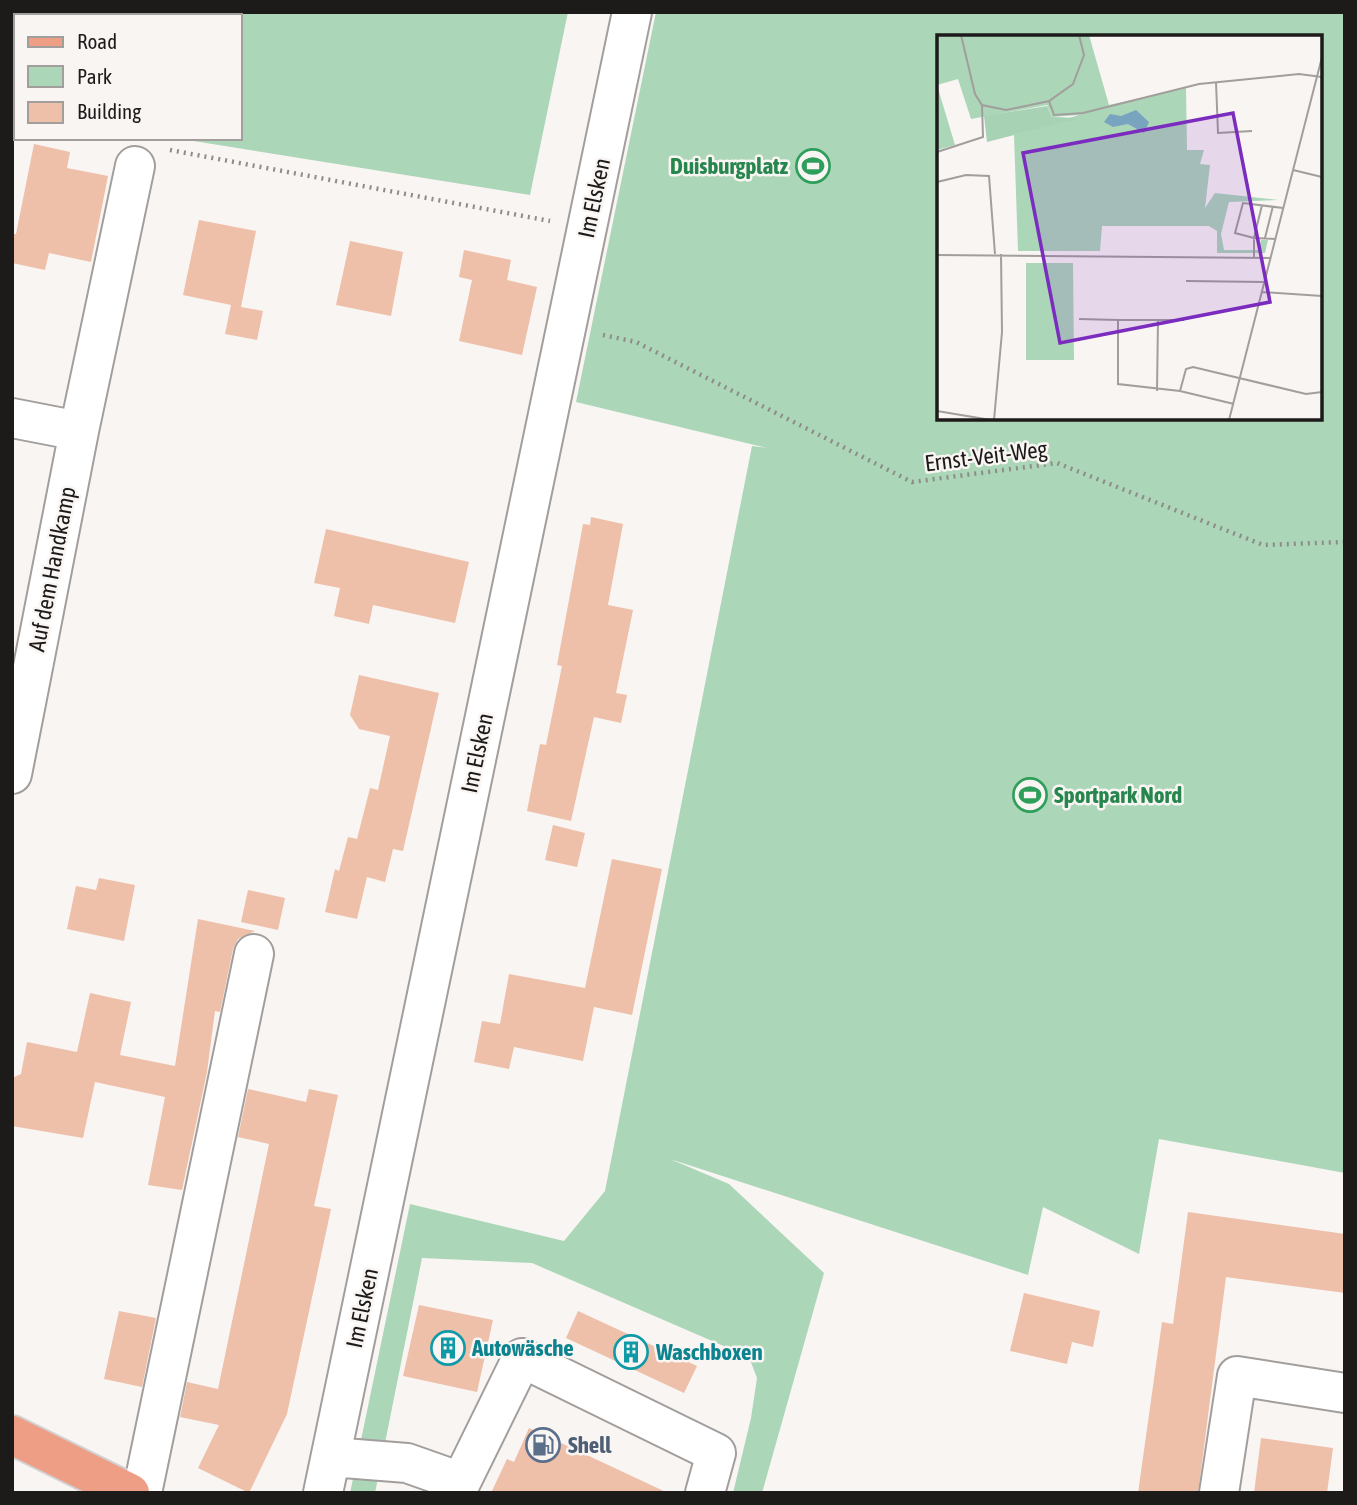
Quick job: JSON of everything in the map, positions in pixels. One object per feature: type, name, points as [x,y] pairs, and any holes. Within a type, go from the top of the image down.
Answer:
[{"type":"main road","points":[[12,1435],[77,1480],[130,1493]]},
{"type":"street","name":"Im Elsken","points":[[327,1475],[632,12]]},
{"type":"street","name":"Auf dem Handkamp","points":[[12,774],[19,706],[79,430],[147,157]]},
{"type":"street","points":[[12,418],[79,430]]},
{"type":"street","points":[[142,1493],[254,954]]},
{"type":"street","points":[[327,1475],[407,1463],[468,1489],[522,1358],[716,1452],[705,1493]]},
{"type":"street","points":[[1220,1493],[1237,1376],[1345,1393]]},
{"type":"path","points":[[147,157],[589,228]]},
{"type":"path","name":"Ernst-Veit-Weg","points":[[566,328],[636,342],[912,482],[1057,463],[1263,545],[1345,542]]},
{"type":"green space","points":[[12,12],[568,12],[530,195],[187,140],[242,140],[242,14],[14,14],[12,106]]},
{"type":"green space","name":"Sportpark Nord","points":[[656,12],[1345,12],[1345,1173],[1159,1139],[1139,1254],[1043,1207],[1028,1275],[670,1159],[729,1184],[824,1273],[762,1493],[733,1493],[751,1418],[757,1378],[749,1357],[532,1263],[422,1258],[375,1493],[350,1493],[410,1204],[564,1241],[605,1191],[752,446],[767,448],[576,402]]},
{"type":"building","points":[[34,144],[70,152],[67,168],[108,176],[91,262],[49,253],[45,270],[12,263],[12,234],[16,234]]},
{"type":"building","points":[[199,220],[256,231],[241,307],[263,311],[257,340],[225,334],[231,305],[183,295]]},
{"type":"building","points":[[350,241],[403,252],[391,316],[336,305]]},
{"type":"building","points":[[464,250],[511,260],[507,280],[537,287],[522,355],[459,341],[472,280],[459,277]]},
{"type":"building","points":[[591,517],[623,524],[608,605],[633,610],[616,693],[627,695],[621,723],[594,717],[571,821],[527,811],[540,744],[546,745],[562,666],[557,665],[583,524],[590,525]]},
{"type":"building","points":[[326,529],[469,562],[455,623],[373,605],[369,624],[334,616],[340,588],[314,583]]},
{"type":"building","points":[[359,675],[439,693],[403,851],[393,849],[385,882],[367,877],[357,919],[325,912],[335,869],[339,871],[348,837],[357,839],[370,788],[378,790],[390,736],[359,729],[350,715]]},
{"type":"building","points":[[553,825],[585,833],[577,867],[545,860]]},
{"type":"building","points":[[612,859],[662,869],[632,1015],[594,1007],[583,1061],[514,1047],[509,1069],[474,1062],[482,1021],[500,1024],[509,974],[585,988]]},
{"type":"building","points":[[99,878],[135,885],[124,941],[67,929],[76,886],[96,890]]},
{"type":"building","points":[[248,890],[285,898],[278,930],[241,922]]},
{"type":"building","points":[[198,919],[255,931],[238,939],[233,949],[220,1012],[215,1011],[207,1072],[182,1190],[148,1185],[165,1097],[95,1082],[83,1138],[12,1126],[12,1078],[21,1074],[27,1042],[77,1052],[90,993],[131,1002],[120,1055],[175,1066]]},
{"type":"building","points":[[248,1089],[306,1102],[309,1089],[338,1095],[314,1206],[331,1209],[287,1414],[249,1493],[198,1468],[219,1425],[180,1417],[187,1382],[218,1389],[269,1144],[238,1137]]},
{"type":"building","points":[[1188,1212],[1345,1234],[1345,1293],[1226,1277],[1198,1493],[1138,1493],[1162,1322],[1173,1324]]},
{"type":"building","points":[[1024,1293],[1100,1311],[1093,1347],[1072,1342],[1067,1364],[1010,1351]]},
{"type":"building","name":"Autowäsche","points":[[419,1305],[493,1320],[477,1392],[403,1376]]},
{"type":"building","points":[[119,1311],[156,1318],[142,1387],[104,1379]]},
{"type":"building","name":"Waschboxen","points":[[578,1311],[697,1366],[684,1393],[566,1338]]},
{"type":"building","name":"Shell","points":[[529,1428],[668,1493],[491,1493],[507,1459],[514,1462]]},
{"type":"building","points":[[1261,1438],[1333,1448],[1327,1493],[1254,1493]]},
{"type":"place","name":"Duisburgplatz","points":[[813,166]]},
{"type":"place","name":"Sportpark Nord","points":[[1030,795]]},
{"type":"place","name":"Autowäsche","points":[[448,1348]]},
{"type":"place","name":"Waschboxen","points":[[631,1352]]},
{"type":"place","name":"Shell","points":[[543,1445]]}]
